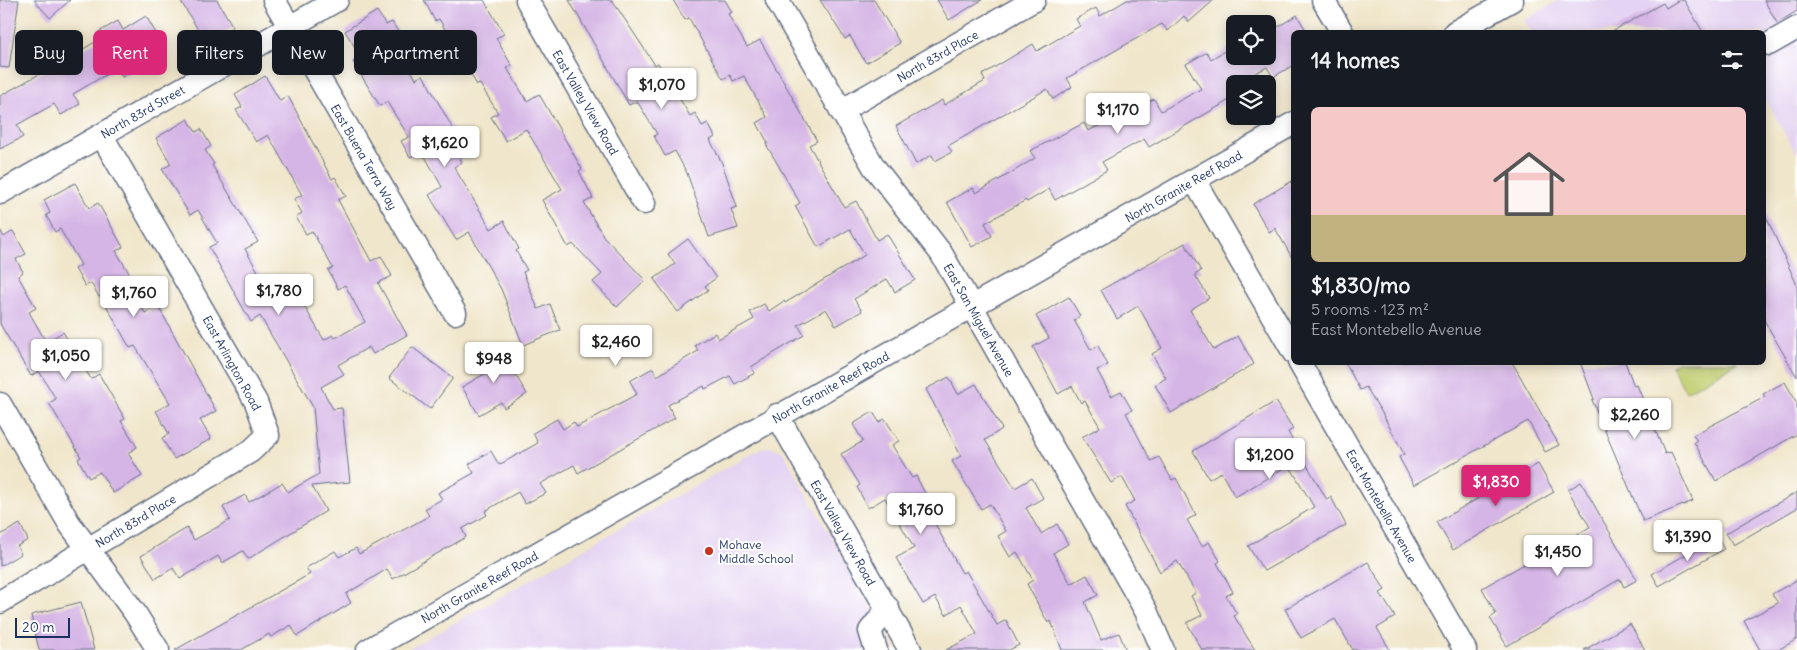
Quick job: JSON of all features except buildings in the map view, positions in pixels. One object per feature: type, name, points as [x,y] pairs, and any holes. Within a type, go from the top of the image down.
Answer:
[{"type":"street","name":"East Buena Terra Way","points":[[274,0],[455,313]]},
{"type":"street","name":"North 83rd Street","points":[[0,193],[337,0]]},
{"type":"street","name":"East Valley View Road","points":[[527,0],[644,203]]},
{"type":"street","name":"East San Miguel Avenue","points":[[778,0],[874,167],[941,253],[1146,611],[1163,650]]},
{"type":"street","points":[[1324,0],[1341,30]]},
{"type":"street","points":[[1459,30],[1512,0]]},
{"type":"street","name":"North 83rd Place","points":[[841,111],[1031,1]]},
{"type":"street","points":[[1769,44],[1797,28]]},
{"type":"street","name":"North Granite Reef Road","points":[[368,650],[777,415],[1291,125]]},
{"type":"street","name":"East Arlington Road","points":[[102,136],[256,402],[268,435]]},
{"type":"street","points":[[1194,180],[1291,348]]},
{"type":"street","name":"East Montebello Avenue","points":[[1301,365],[1465,650]]},
{"type":"street","points":[[0,404],[69,523],[135,613],[158,650]]},
{"type":"street","name":"East Valley View Road","points":[[777,415],[888,608],[910,650]]},
{"type":"street","name":"North 83rd Place","points":[[0,602],[251,451],[268,435]]},
{"type":"street","points":[[876,650],[870,631],[888,608]]},
{"type":"shaded area","points":[[1559,0],[1797,0],[1797,155],[1766,100],[1766,30],[1530,30],[1524,21]]},
{"type":"shaded area","name":"Mohave Middle School","points":[[769,447],[784,453],[895,650],[407,650],[761,448]]},
{"type":"green space","points":[[1672,365],[1733,365],[1686,392],[1671,366]]},
{"type":"place","name":"Mohave Middle School","points":[[709,551]]}]
